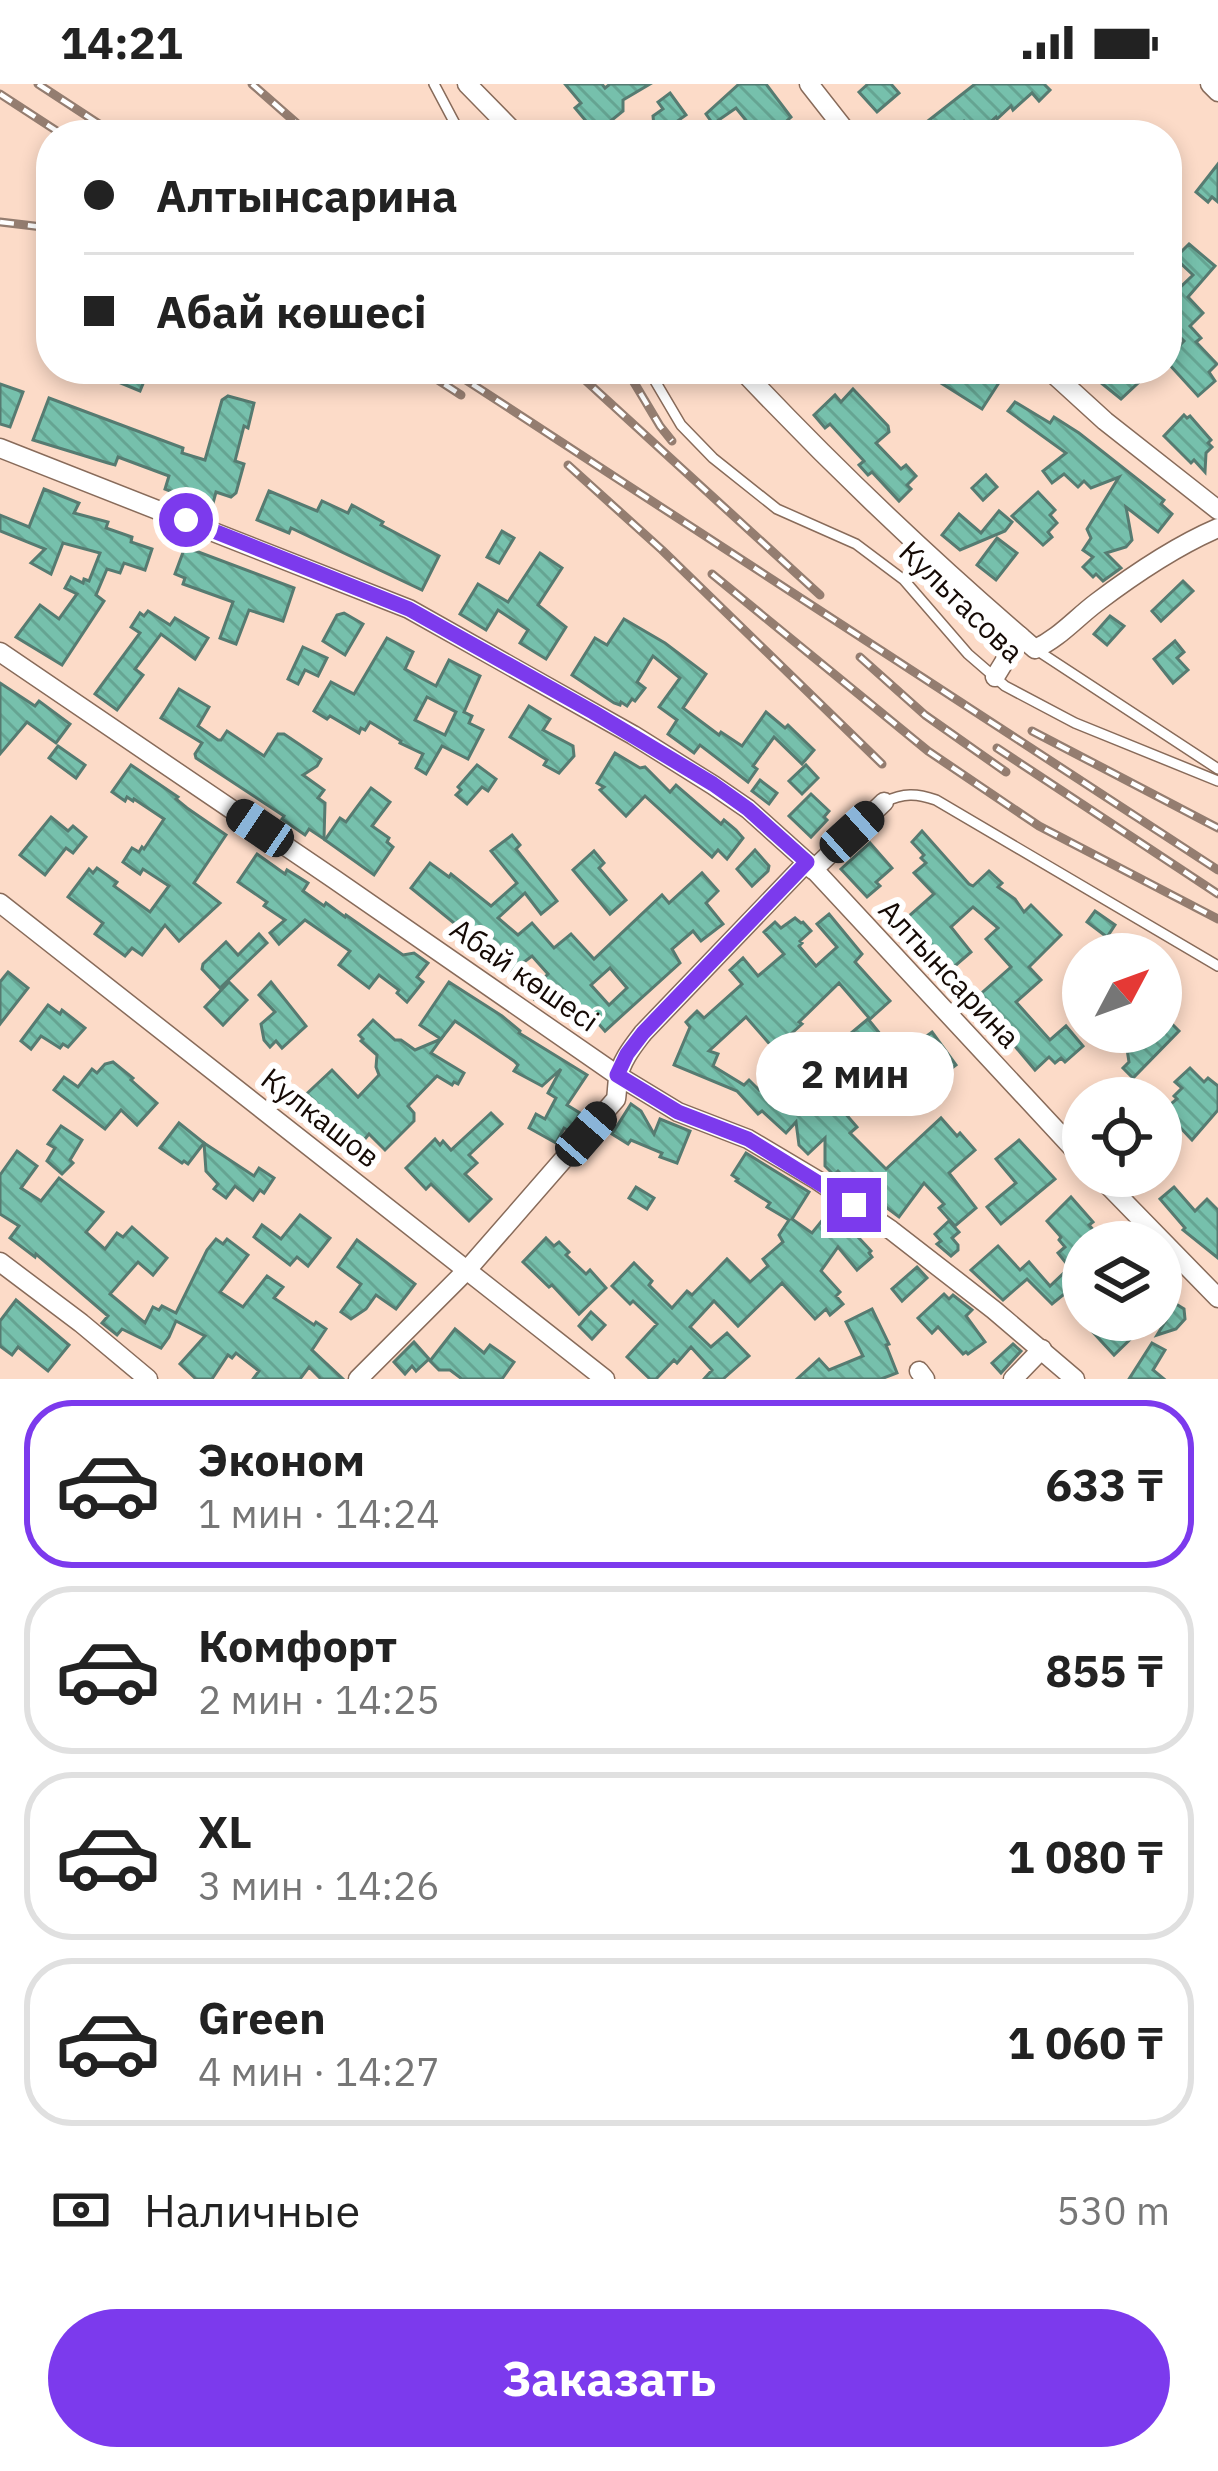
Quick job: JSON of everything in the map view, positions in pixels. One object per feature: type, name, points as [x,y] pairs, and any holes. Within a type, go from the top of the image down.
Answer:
[{"type":"street","points":[[466,84],[502,120]]},
{"type":"street","points":[[809,84],[837,120]]},
{"type":"street","points":[[1210,84],[1218,92]]},
{"type":"street","points":[[755,384],[808,441],[1028,643]]},
{"type":"street","points":[[1064,384],[1218,510]]},
{"type":"street","name":"Алтынсарина","points":[[0,448],[409,609],[713,784],[810,866],[1062,1137]]},
{"type":"street","points":[[994,676],[1028,643],[1054,640],[1145,568],[1218,528]]},
{"type":"street","name":"Абай көшесі","points":[[0,652],[617,1075],[678,1112],[748,1139],[891,1230],[1075,1379]]},
{"type":"street","points":[[358,1379],[467,1270],[616,1100],[617,1075],[643,1033],[810,866],[884,802]]},
{"type":"street","name":"Кулкашов","points":[[0,903],[605,1379]]},
{"type":"street","points":[[1119,1197],[1218,1298]]},
{"type":"street","points":[[0,1262],[148,1379]]},
{"type":"street","points":[[1013,1379],[1042,1349]]},
{"type":"lane","points":[[434,84],[453,120]]},
{"type":"lane","name":"Культасова","points":[[657,384],[681,425],[712,458],[777,509],[856,544],[904,580],[968,654],[1005,686],[1075,723],[1218,781]]},
{"type":"lane","points":[[1028,643],[1218,769]]},
{"type":"lane","points":[[884,802],[901,794],[936,800],[1218,966]]},
{"type":"building","points":[[565,84],[602,84],[605,88],[650,84],[623,100],[623,111],[612,120],[585,120],[575,108],[581,103]]},
{"type":"building","points":[[739,84],[766,84],[791,117],[746,120],[736,108],[719,120],[710,120],[706,114]]},
{"type":"building","points":[[868,84],[891,84],[899,93],[877,112],[859,92]]},
{"type":"building","points":[[975,84],[1044,84],[1050,90],[1039,101],[1032,93],[997,119],[929,120]]},
{"type":"building","points":[[670,93],[686,115],[679,120],[653,120],[663,109],[658,102]]},
{"type":"building","points":[[1218,164],[1218,202],[1212,197],[1208,202],[1196,192]]},
{"type":"building","points":[[1189,244],[1215,266],[1188,297],[1203,313],[1190,326],[1201,338],[1196,342],[1217,364],[1209,372],[1215,381],[1198,396],[1182,378],[1182,286],[1193,275],[1182,265],[1182,251]]},
{"type":"building","points":[[0,384],[23,392],[10,427],[0,424]]},
{"type":"building","points":[[943,384],[998,384],[982,409]]},
{"type":"building","points":[[1102,384],[1137,384],[1121,399]]},
{"type":"building","points":[[853,389],[888,426],[889,432],[876,443],[901,469],[906,465],[916,476],[899,501],[859,465],[864,461],[830,424],[825,428],[814,415],[835,395],[841,402]]},
{"type":"building","points":[[228,396],[254,403],[235,461],[244,464],[236,493],[231,497],[216,492],[212,507],[165,489],[169,476],[118,457],[115,465],[33,440],[49,398],[205,460],[222,400]]},
{"type":"building","points":[[1015,402],[1050,423],[1054,417],[1079,433],[1164,500],[1161,504],[1172,514],[1158,532],[1126,507],[1132,540],[1106,553],[1121,568],[1103,581],[1083,567],[1093,557],[1083,550],[1091,538],[1087,529],[1119,477],[1091,488],[1084,481],[1078,487],[1064,474],[1052,483],[1043,471],[1066,453],[1008,411]]},
{"type":"building","points":[[1184,415],[1211,440],[1205,472],[1164,436]]},
{"type":"building","points":[[986,475],[997,487],[983,500],[972,488]]},
{"type":"building","points":[[44,489],[79,503],[74,513],[108,522],[106,528],[152,549],[145,570],[124,563],[120,573],[107,569],[96,595],[104,601],[62,665],[16,637],[40,605],[59,619],[77,594],[65,588],[71,577],[89,581],[100,553],[63,543],[51,574],[31,563],[45,549],[0,531],[0,515],[29,527]]},
{"type":"building","points":[[269,491],[317,511],[322,501],[348,513],[352,505],[439,556],[422,590],[291,528],[289,533],[257,520]]},
{"type":"building","points":[[1038,492],[1055,510],[1050,515],[1057,523],[1043,545],[1012,516]]},
{"type":"building","points":[[999,511],[1012,522],[1005,531],[960,550],[942,535],[959,514],[981,533]]},
{"type":"building","points":[[502,531],[514,538],[499,563],[487,557]]},
{"type":"building","points":[[997,538],[1017,553],[996,580],[977,565]]},
{"type":"building","points":[[185,547],[294,588],[283,621],[249,610],[236,644],[220,638],[233,602],[183,584],[185,578],[175,574]]},
{"type":"building","points":[[540,553],[562,568],[538,605],[566,627],[546,659],[520,643],[528,630],[498,610],[486,630],[460,614],[478,584],[508,602]]},
{"type":"building","points":[[1183,581],[1193,591],[1161,621],[1152,611]]},
{"type":"building","points":[[148,611],[170,625],[175,618],[208,638],[195,659],[161,634],[135,669],[143,675],[117,710],[95,694],[140,633],[131,627],[140,613],[144,616]]},
{"type":"building","points":[[344,613],[363,624],[345,655],[323,641],[337,615]]},
{"type":"building","points":[[1110,616],[1124,626],[1107,645],[1094,634]]},
{"type":"building","points":[[624,619],[706,674],[683,708],[719,735],[742,746],[766,712],[814,750],[802,764],[774,737],[753,766],[757,769],[748,782],[700,745],[694,753],[668,734],[677,720],[659,707],[680,678],[653,656],[637,682],[645,688],[627,706],[614,703],[572,675],[595,638],[607,645]]},
{"type":"building","points":[[387,638],[413,652],[405,669],[436,686],[449,660],[480,676],[464,712],[472,716],[469,723],[483,730],[468,759],[442,746],[426,774],[416,768],[423,754],[370,722],[359,733],[314,711],[331,682],[354,694]],"holes":[[[427,697],[456,712],[445,735],[415,720]]]},
{"type":"building","points":[[1175,641],[1184,652],[1177,658],[1188,670],[1173,683],[1154,659]]},
{"type":"building","points":[[303,647],[327,658],[318,676],[305,670],[298,684],[288,679]]},
{"type":"building","points":[[0,683],[35,706],[39,701],[70,724],[56,743],[27,722],[0,754]]},
{"type":"building","points":[[179,689],[209,707],[198,726],[218,740],[227,731],[264,756],[278,734],[284,734],[321,759],[303,775],[324,790],[318,798],[325,803],[324,839],[309,829],[305,835],[196,758],[202,743],[161,718]]},
{"type":"building","points":[[529,706],[550,719],[543,730],[573,746],[574,756],[559,773],[510,737]]},
{"type":"building","points":[[58,746],[85,765],[76,778],[49,758]]},
{"type":"building","points":[[615,753],[645,767],[670,792],[676,785],[721,824],[724,820],[736,830],[743,838],[727,859],[718,850],[712,857],[645,796],[626,816],[597,783]]},
{"type":"building","points":[[131,765],[226,835],[194,883],[220,903],[179,941],[165,925],[142,955],[132,948],[125,956],[95,934],[103,923],[68,897],[89,869],[93,873],[97,868],[150,912],[169,886],[123,862],[132,848],[144,849],[164,819],[134,799],[125,801],[112,792]]},
{"type":"building","points":[[477,765],[496,779],[488,791],[482,787],[467,804],[456,795],[461,790],[458,787]]},
{"type":"building","points":[[806,765],[818,778],[802,794],[789,781]]},
{"type":"building","points":[[760,780],[777,793],[769,804],[752,791]]},
{"type":"building","points":[[371,788],[390,802],[372,826],[393,847],[374,875],[325,840],[340,818],[346,822]]},
{"type":"building","points":[[811,794],[829,811],[811,837],[789,816]]},
{"type":"building","points":[[51,817],[68,831],[73,826],[86,837],[73,853],[66,848],[45,875],[20,855]]},
{"type":"building","points":[[922,831],[973,886],[989,871],[1024,912],[1031,905],[1061,935],[1029,967],[1041,980],[1016,1002],[1050,1040],[1062,1030],[1062,1053],[1075,1053],[1065,1062],[1061,1058],[1055,1063],[1049,1057],[1035,1070],[975,999],[1011,967],[986,939],[998,928],[973,907],[951,927],[971,952],[948,972],[901,923],[934,894],[914,873],[926,863],[912,842]]},
{"type":"building","points":[[512,835],[520,845],[516,849],[557,901],[541,914],[525,893],[498,918],[518,935],[532,923],[554,948],[571,934],[594,959],[662,895],[669,903],[702,873],[718,891],[706,903],[723,924],[701,941],[693,931],[672,949],[680,963],[605,1031],[589,1013],[576,1025],[556,1004],[536,1000],[541,996],[534,988],[548,974],[532,956],[512,971],[494,957],[484,962],[466,941],[470,936],[411,888],[430,863],[491,906],[517,883],[491,851]],"holes":[[[610,968],[627,988],[609,1005],[591,985]]]},
{"type":"building","points":[[870,843],[892,868],[867,897],[841,869]]},
{"type":"building","points":[[755,850],[769,866],[752,886],[737,869]]},
{"type":"building","points":[[594,851],[604,863],[599,868],[626,900],[610,914],[573,870]]},
{"type":"building","points":[[257,854],[308,883],[303,891],[324,906],[346,915],[403,955],[414,953],[428,963],[417,977],[423,982],[407,1002],[379,975],[369,988],[339,965],[350,951],[305,920],[279,944],[270,933],[285,920],[238,882]]},
{"type":"building","points":[[1095,911],[1115,925],[1110,933],[1102,933],[1087,922]]},
{"type":"building","points":[[829,914],[862,954],[855,962],[890,1001],[870,1019],[839,983],[774,1049],[746,1017],[709,1051],[718,1054],[713,1066],[744,1085],[749,1080],[759,1090],[764,1085],[779,1101],[786,1093],[792,1099],[817,1073],[843,1098],[837,1104],[857,1127],[850,1133],[886,1169],[941,1118],[975,1150],[949,1173],[976,1208],[955,1226],[939,1208],[944,1204],[924,1183],[899,1217],[825,1166],[825,1138],[808,1154],[799,1145],[796,1122],[786,1133],[762,1111],[758,1114],[737,1091],[674,1065],[690,1027],[686,1022],[697,1011],[704,1018],[742,984],[730,970],[743,958],[758,976],[784,954],[764,932],[775,922],[781,928],[795,918],[803,922],[811,931],[799,946],[816,966],[837,947],[817,924]]},
{"type":"building","points":[[259,934],[267,943],[220,988],[202,969],[226,942],[238,955]]},
{"type":"building","points":[[8,972],[28,988],[0,1024],[0,982]]},
{"type":"building","points":[[229,982],[247,1000],[223,1025],[205,1007]]},
{"type":"building","points":[[271,982],[306,1026],[282,1048],[276,1041],[270,1047],[261,1024],[275,1012],[259,995]]},
{"type":"building","points":[[449,982],[587,1075],[567,1105],[580,1113],[556,1143],[529,1128],[536,1114],[545,1119],[556,1098],[548,1093],[561,1069],[542,1086],[514,1071],[518,1065],[514,1061],[455,1021],[441,1039],[420,1025]]},
{"type":"building","points":[[48,1005],[85,1028],[68,1047],[60,1048],[41,1036],[31,1049],[21,1041]]},
{"type":"building","points":[[868,1019],[885,1040],[848,1068],[832,1049]]},
{"type":"building","points":[[373,1020],[415,1050],[441,1039],[431,1053],[464,1073],[452,1085],[437,1076],[408,1106],[414,1121],[385,1150],[369,1134],[355,1151],[299,1101],[332,1070],[358,1097],[379,1075],[377,1055],[359,1035]]},
{"type":"building","points":[[932,1032],[956,1065],[935,1081],[926,1070],[905,1085],[900,1083],[894,1073],[919,1054],[913,1046]]},
{"type":"building","points":[[1128,1053],[1157,1053],[1134,1077],[1123,1068],[1129,1062]]},
{"type":"building","points":[[113,1062],[157,1103],[137,1125],[121,1110],[105,1129],[54,1090],[64,1077],[78,1087],[92,1069],[97,1073]]},
{"type":"building","points":[[1190,1068],[1204,1082],[1208,1078],[1218,1086],[1218,1110],[1192,1140],[1182,1129],[1180,1077]]},
{"type":"building","points":[[631,1104],[641,1111],[654,1134],[660,1119],[690,1131],[677,1163],[612,1134]]},
{"type":"building","points":[[491,1113],[502,1124],[469,1155],[477,1163],[465,1174],[491,1199],[469,1221],[431,1184],[426,1189],[406,1168],[435,1139],[451,1150]]},
{"type":"building","points":[[179,1123],[204,1143],[188,1164],[160,1148]]},
{"type":"building","points":[[61,1126],[82,1140],[70,1160],[73,1163],[62,1174],[47,1161],[55,1148],[48,1144]]},
{"type":"building","points":[[1019,1140],[1055,1179],[1001,1224],[987,1207],[1016,1183],[996,1159]]},
{"type":"building","points":[[204,1143],[254,1176],[259,1168],[274,1178],[253,1200],[235,1186],[226,1198],[214,1189],[218,1184],[206,1171]]},
{"type":"building","points":[[17,1151],[37,1166],[21,1188],[41,1201],[59,1178],[103,1212],[86,1232],[105,1249],[117,1233],[123,1237],[132,1227],[167,1258],[153,1275],[138,1262],[110,1294],[145,1323],[153,1307],[176,1313],[207,1250],[216,1239],[223,1244],[227,1239],[248,1255],[220,1292],[243,1307],[267,1276],[283,1287],[274,1298],[326,1329],[312,1350],[343,1379],[321,1379],[309,1367],[300,1379],[253,1379],[259,1371],[236,1353],[232,1358],[228,1355],[212,1379],[196,1379],[180,1364],[205,1336],[176,1321],[161,1348],[122,1329],[117,1335],[102,1323],[108,1316],[36,1254],[10,1238],[19,1226],[0,1214],[0,1175]]},
{"type":"building","points":[[746,1153],[809,1192],[792,1219],[812,1233],[833,1207],[861,1227],[858,1237],[872,1257],[857,1270],[838,1247],[821,1271],[840,1292],[836,1296],[843,1304],[830,1315],[826,1309],[815,1319],[782,1283],[738,1326],[714,1301],[690,1327],[711,1347],[727,1333],[749,1356],[723,1379],[704,1379],[712,1370],[691,1347],[677,1363],[674,1360],[656,1379],[650,1379],[627,1357],[657,1324],[612,1286],[634,1263],[672,1308],[727,1259],[750,1282],[768,1266],[763,1259],[783,1242],[779,1235],[789,1220],[732,1175]]},
{"type":"building","points":[[636,1187],[654,1198],[647,1209],[629,1198]]},
{"type":"building","points":[[1182,1196],[1195,1211],[1207,1199],[1218,1210],[1218,1258],[1183,1230],[1182,1221],[1160,1199]]},
{"type":"building","points":[[1071,1197],[1092,1221],[1062,1221],[1062,1244],[1047,1221]]},
{"type":"building","points":[[300,1215],[330,1238],[308,1266],[297,1257],[290,1265],[254,1237],[262,1225],[281,1239]]},
{"type":"building","points":[[949,1221],[959,1232],[952,1238],[958,1250],[951,1256],[937,1244],[941,1241],[935,1234]]},
{"type":"building","points":[[546,1238],[554,1246],[559,1242],[569,1252],[566,1255],[586,1274],[590,1270],[606,1288],[579,1314],[523,1262]]},
{"type":"building","points":[[357,1240],[415,1284],[396,1309],[376,1295],[351,1319],[341,1312],[361,1284],[338,1267]]},
{"type":"building","points":[[998,1246],[1020,1270],[1029,1262],[1050,1286],[1062,1275],[1062,1296],[1052,1304],[1027,1279],[1003,1300],[971,1270]]},
{"type":"building","points":[[917,1267],[927,1278],[902,1301],[892,1289]]},
{"type":"building","points":[[944,1294],[972,1310],[966,1316],[985,1342],[968,1354],[938,1327],[932,1333],[918,1318]]},
{"type":"building","points":[[16,1300],[69,1345],[48,1371],[18,1347],[12,1355],[0,1346],[0,1321]]},
{"type":"building","points":[[872,1309],[897,1373],[881,1379],[797,1379],[819,1359],[829,1370],[863,1356],[846,1322]]},
{"type":"building","points":[[591,1312],[605,1325],[592,1339],[579,1326]]},
{"type":"building","points":[[455,1329],[484,1353],[490,1345],[514,1362],[502,1379],[462,1379],[430,1361]]},
{"type":"building","points":[[1101,1341],[1128,1341],[1114,1355]]},
{"type":"building","points":[[414,1342],[429,1359],[405,1374],[394,1362]]},
{"type":"building","points":[[1152,1343],[1165,1350],[1153,1370],[1164,1379],[1129,1379]]},
{"type":"building","points":[[1013,1344],[1021,1351],[1001,1373],[992,1363]]},
{"type":"railway","points":[[38,84],[93,120]]},
{"type":"railway","points":[[252,84],[293,120]]},
{"type":"railway","points":[[0,94],[40,120]]},
{"type":"railway","points":[[0,222],[36,226]]},
{"type":"railway","points":[[444,384],[461,395]]},
{"type":"railway","points":[[472,384],[1218,870]]},
{"type":"railway","points":[[589,384],[820,595]]},
{"type":"railway","points":[[635,384],[672,441]]},
{"type":"railway","points":[[568,465],[882,764]]},
{"type":"railway","points":[[712,574],[928,751],[1039,826],[1218,919]]},
{"type":"railway","points":[[860,657],[925,715],[1006,772]]},
{"type":"railway","points":[[1032,731],[1218,828]]},
{"type":"railway","points":[[997,748],[1218,894]]},
{"type":"route","points":[[186,520],[409,609],[474,643],[713,784],[807,862],[643,1033],[617,1075],[678,1112],[748,1139],[854,1205]]}]
